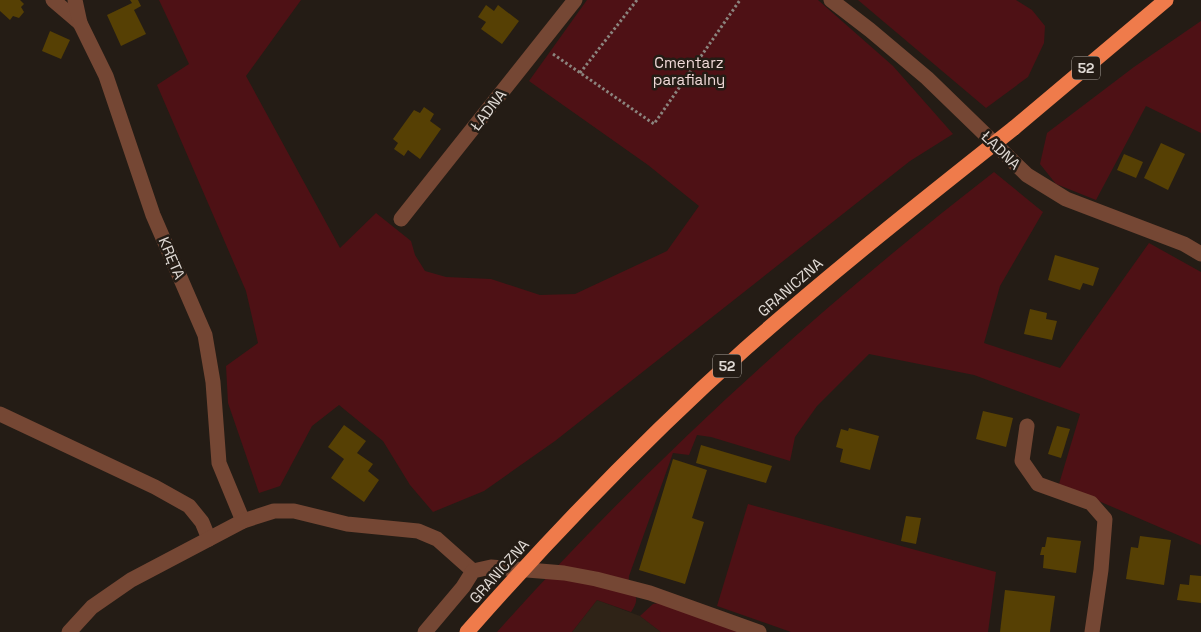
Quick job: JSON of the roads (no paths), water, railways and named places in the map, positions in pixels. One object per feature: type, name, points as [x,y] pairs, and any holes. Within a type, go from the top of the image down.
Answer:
[{"type":"highway","name":"GRANICZNA","points":[[467,632],[566,524],[673,416],[744,350],[854,255],[1014,128],[1164,2]]},
{"type":"street","points":[[53,0],[80,23]]},
{"type":"street","name":"KRĘTA","points":[[75,0],[80,23],[106,76],[153,215],[205,335],[214,382],[219,463],[243,521]]},
{"type":"street","name":"ŁADNA","points":[[401,219],[575,0]]},
{"type":"street","name":"ŁADNA","points":[[831,0],[927,78],[1027,175],[1066,199],[1184,244],[1201,254]]},
{"type":"street","points":[[0,414],[155,487],[189,506],[202,522],[209,539]]},
{"type":"street","points":[[1027,426],[1022,461],[1038,484],[1091,503],[1105,519],[1101,570],[1092,632]]},
{"type":"street","points":[[69,632],[92,607],[131,580],[243,521],[274,511],[294,511],[347,524],[418,531],[437,538],[473,571]]},
{"type":"street","points":[[426,632],[463,587],[473,571],[491,567],[564,573],[634,587],[759,632]]},
{"type":"park label","name":"Cmentarz parafialny","points":[[689,70]]}]
